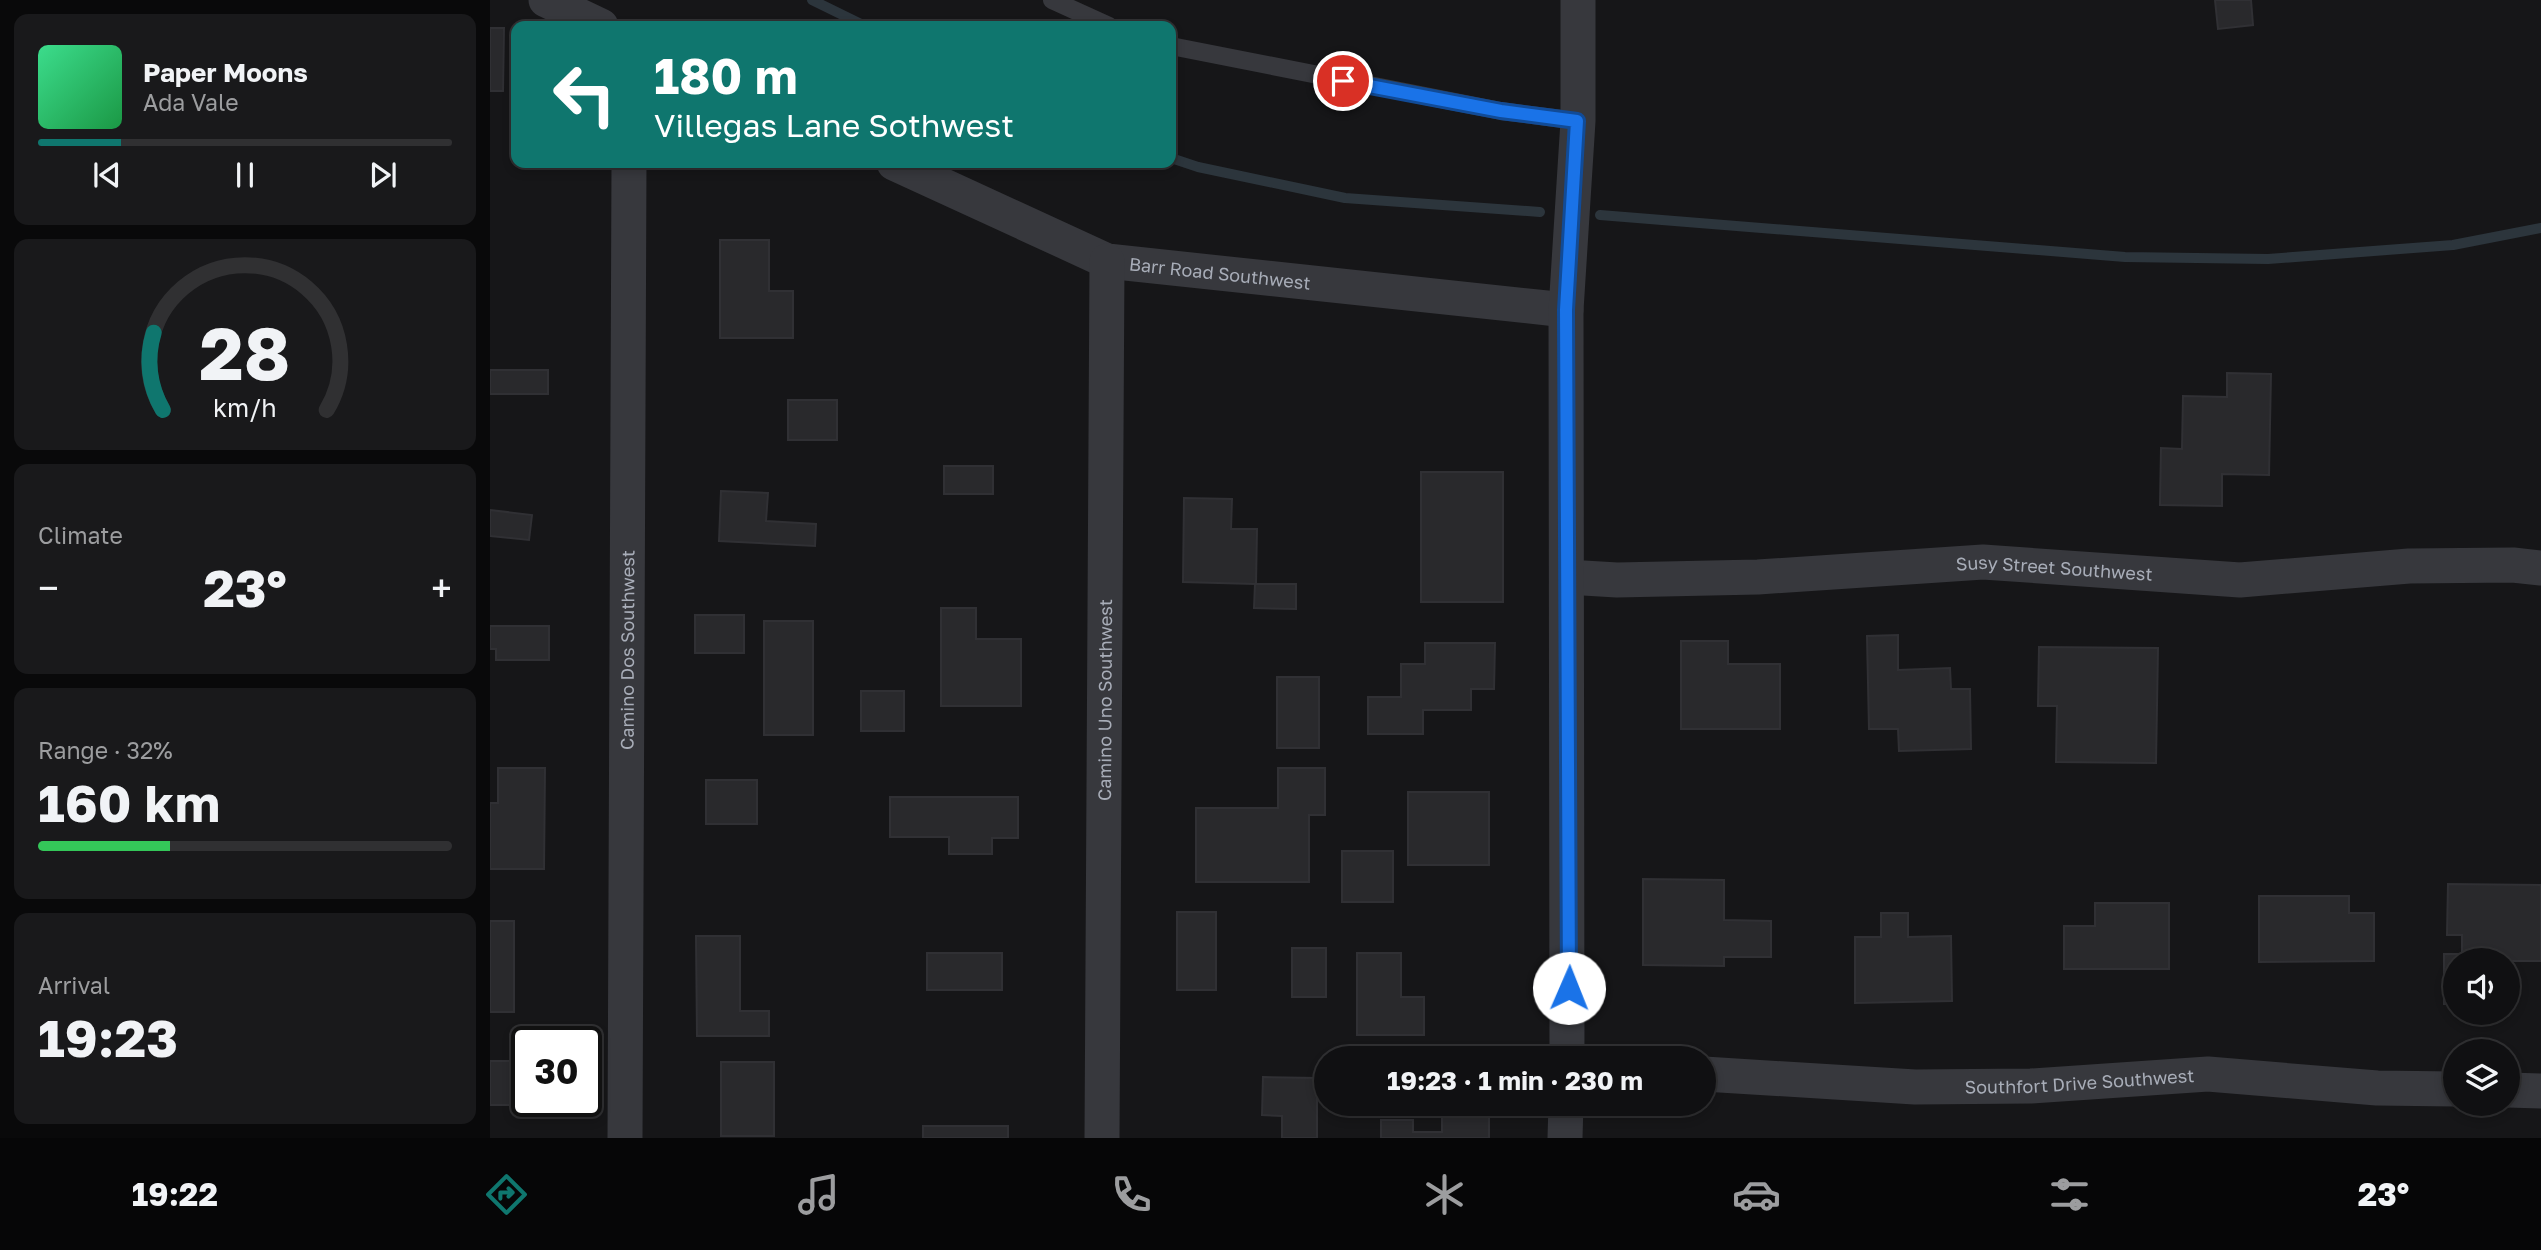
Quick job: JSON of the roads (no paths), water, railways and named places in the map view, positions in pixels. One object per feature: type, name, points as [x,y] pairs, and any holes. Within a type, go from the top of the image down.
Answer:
[{"type":"street","points":[[546,0],[590,21]]},
{"type":"street","points":[[1567,1046],[1566,310],[1577,121],[1578,0]]},
{"type":"street","name":"Camino Dos Southwest","points":[[625,1138],[629,168]]},
{"type":"street","name":"Barr Road Southwest","points":[[905,168],[1107,261],[1566,310]]},
{"type":"street","name":"Camino Uno Southwest","points":[[1102,1138],[1107,261]]},
{"type":"street","name":"Susy Street Southwest","points":[[1567,576],[1617,580],[1758,577],[1983,562],[2240,580],[2409,566],[2514,565],[2541,568]]},
{"type":"street","name":"Southfort Drive Southwest","points":[[1716,1075],[1941,1087],[2031,1086],[2208,1074],[2377,1088],[2443,1089]]},
{"type":"street","points":[[2520,1090],[2541,1091]]},
{"type":"street","points":[[1565,1138],[1566,1116]]},
{"type":"lane","points":[[1052,0],[1098,21]]},
{"type":"lane","points":[[1176,47],[1501,111],[1577,121]]},
{"type":"waterway","points":[[812,0],[855,21]]},
{"type":"waterway","points":[[1176,160],[1198,167],[1345,198],[1540,212]]},
{"type":"waterway","points":[[1600,215],[2125,257],[2268,259],[2453,245],[2541,228]]}]
